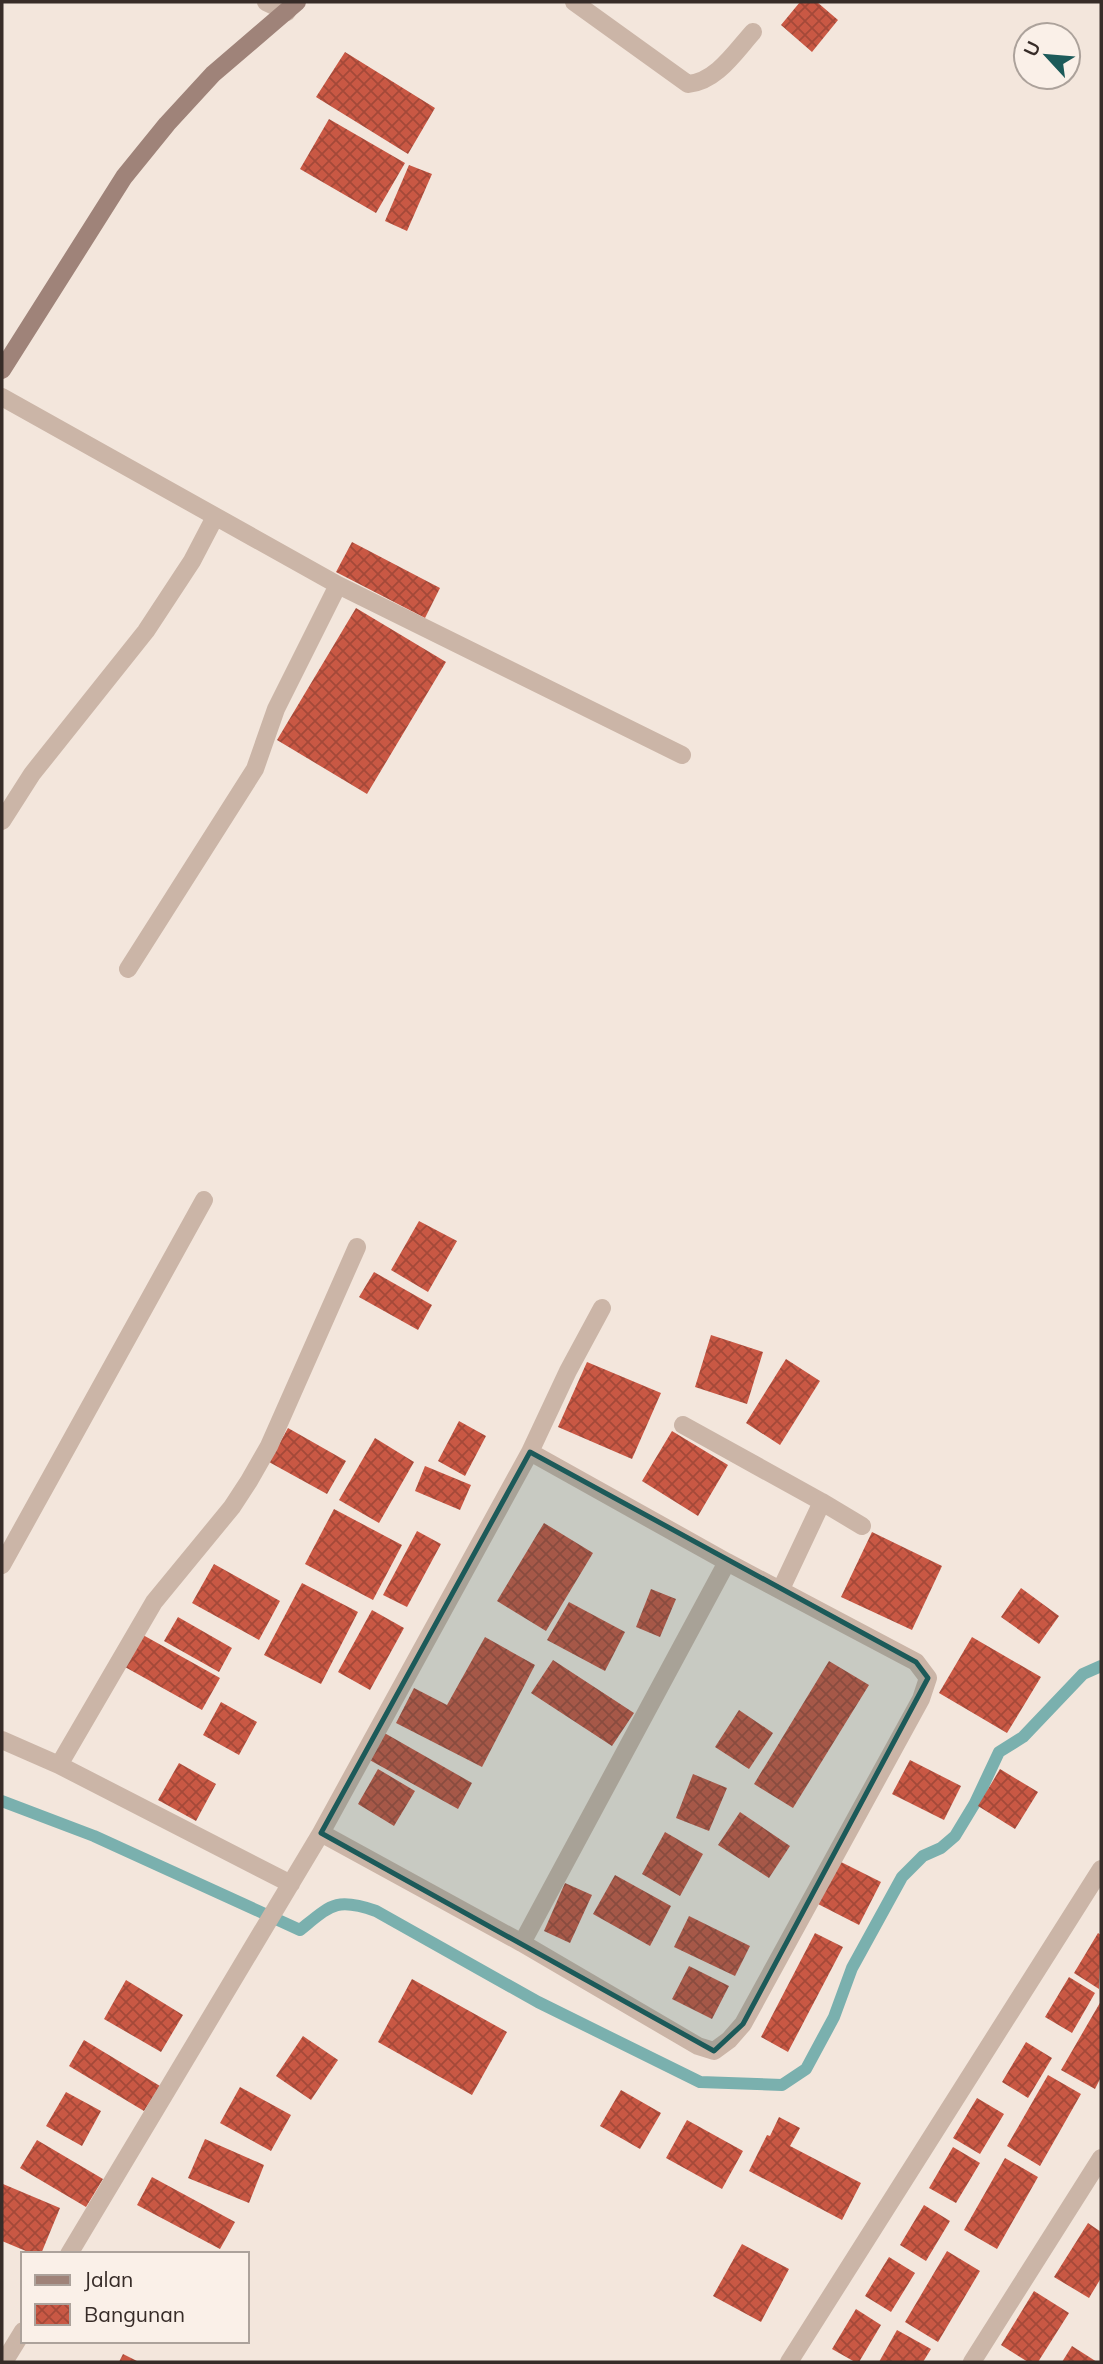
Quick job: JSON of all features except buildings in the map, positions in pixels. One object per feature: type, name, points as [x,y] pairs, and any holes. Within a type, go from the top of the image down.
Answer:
[{"type":"main road","points":[[2,370],[124,177],[167,124],[213,74],[292,7]]},
{"type":"street","points":[[266,2],[292,7]]},
{"type":"street","points":[[574,2],[688,84],[702,83],[714,74],[753,32]]},
{"type":"street","points":[[2,397],[338,585],[682,755]]},
{"type":"street","points":[[2,821],[32,774],[146,631],[192,561],[215,517]]},
{"type":"street","points":[[128,970],[256,769],[276,709],[338,585]]},
{"type":"street","points":[[2,1565],[204,1200]]},
{"type":"street","points":[[59,1765],[153,1602],[232,1507],[249,1481],[269,1446],[357,1247]]},
{"type":"street","points":[[70,2252],[321,1833],[530,1452],[568,1371],[603,1308]]},
{"type":"street","points":[[683,1425],[862,1525]]},
{"type":"street","points":[[321,1833],[522,1943],[698,2046],[714,2051],[729,2040],[743,2024],[921,1699],[928,1678],[916,1662],[727,1562],[530,1452]]},
{"type":"street","points":[[781,1589],[822,1502]]},
{"type":"street","points":[[522,1943],[727,1562]]},
{"type":"street","points":[[2,1740],[59,1765],[292,1884]]},
{"type":"street","points":[[789,2362],[1101,1868]]},
{"type":"street","points":[[972,2362],[1101,2158]]},
{"type":"street","points":[[4,2362],[21,2335]]},
{"type":"highlighted area","points":[[530,1452],[916,1662],[928,1678],[743,2024],[714,2051],[321,1833]]},
{"type":"waterway","points":[[2,1801],[94,1836],[300,1930],[335,1906],[352,1905],[376,1911],[538,2002],[700,2082],[782,2085],[806,2069],[834,2017],[852,1968],[902,1877],[923,1856],[941,1848],[955,1836],[975,1803],[999,1752],[1023,1737],[1083,1674],[1101,1666]]}]
